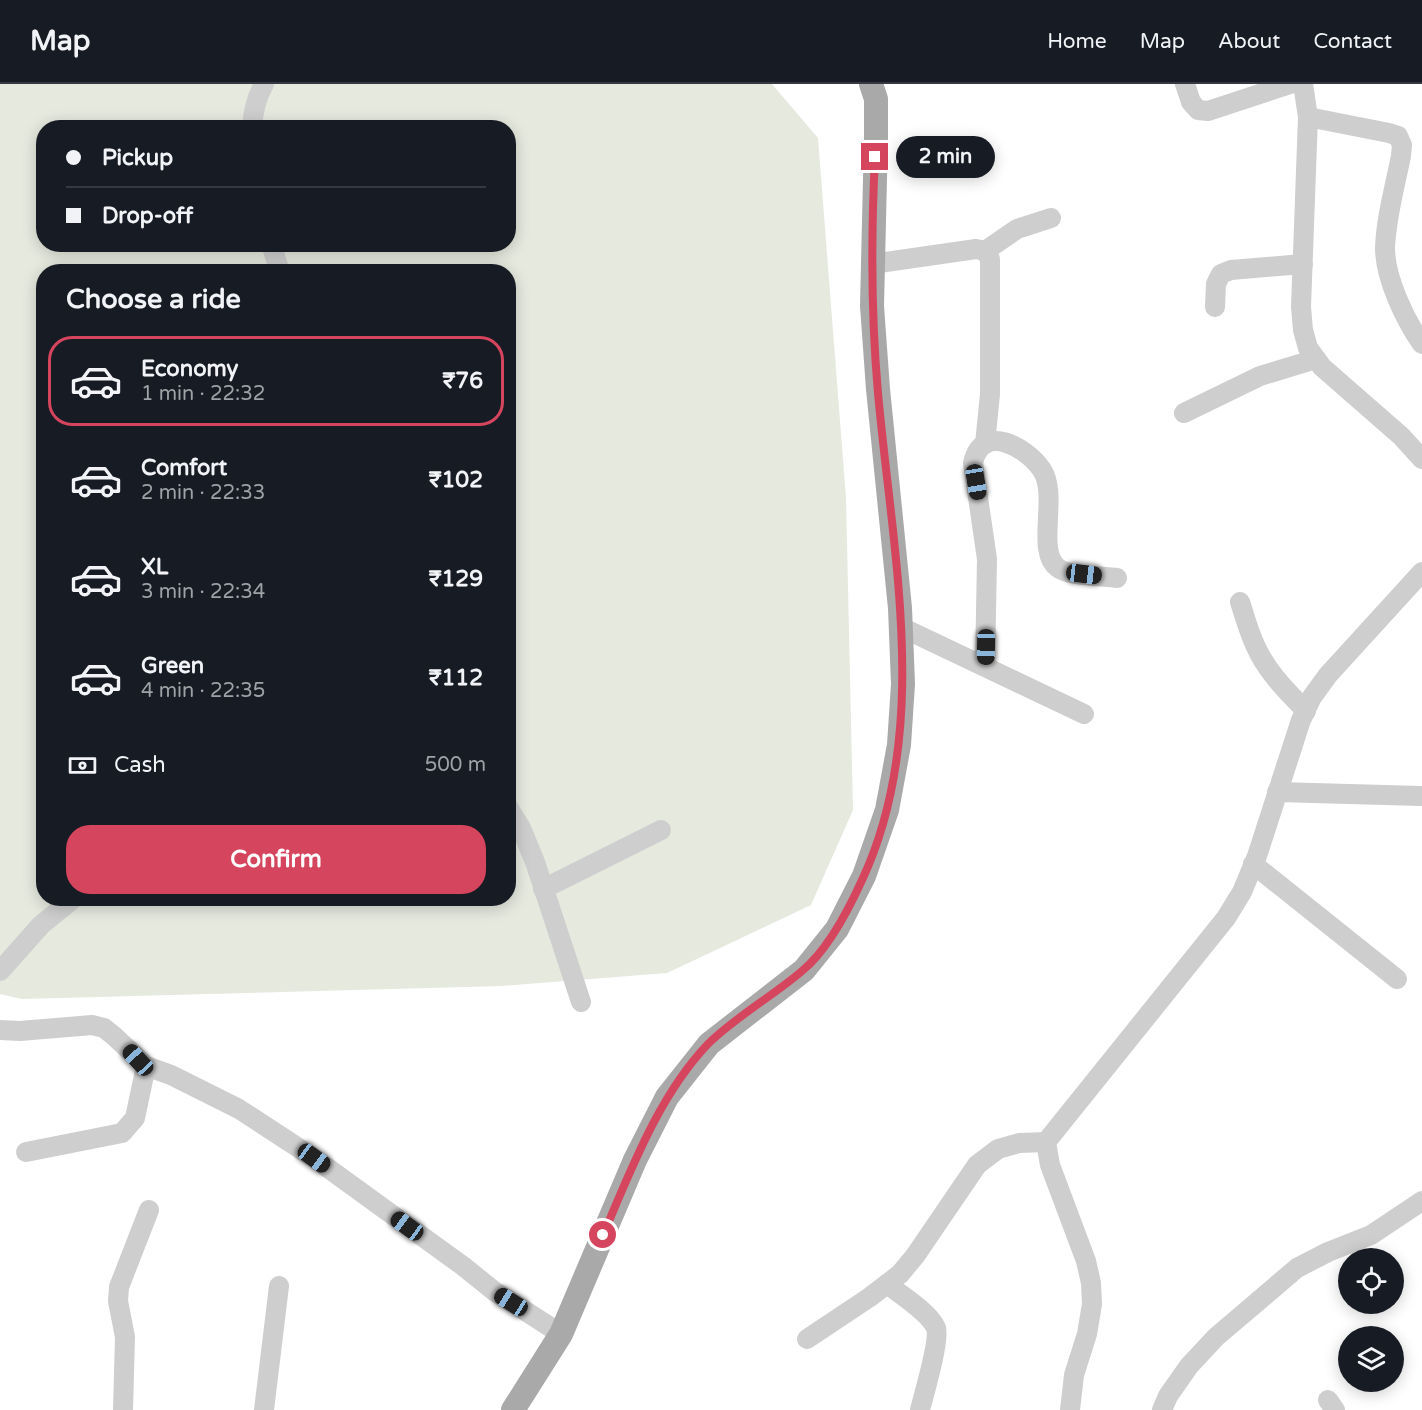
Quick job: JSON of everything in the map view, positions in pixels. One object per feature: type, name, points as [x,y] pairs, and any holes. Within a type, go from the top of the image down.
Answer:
[{"type":"main road","points":[[513,1410],[561,1334],[635,1160],[667,1097],[709,1044],[804,970],[837,929],[864,876],[887,810],[899,744],[903,684],[901,627],[872,306],[876,99],[872,84]]},
{"type":"street","points":[[252,120],[258,94],[264,84]]},
{"type":"street","points":[[1185,84],[1191,102],[1198,110],[1208,111],[1290,84]]},
{"type":"street","points":[[1303,84],[1308,117],[1301,307],[1303,330],[1308,348],[1322,367],[1401,436],[1422,459]]},
{"type":"street","points":[[1308,117],[1398,136],[1402,145],[1401,156],[1387,231],[1386,264],[1398,299],[1422,344]]},
{"type":"street","points":[[985,251],[1017,229],[1051,218]]},
{"type":"street","points":[[872,264],[976,249],[985,251],[990,259],[990,377],[985,444]]},
{"type":"street","points":[[1215,307],[1216,284],[1221,274],[1231,270],[1303,264]]},
{"type":"street","points":[[1184,413],[1260,376],[1316,359]]},
{"type":"street","points":[[986,666],[987,559],[973,463],[975,452],[985,444],[997,441],[1011,444],[1025,451],[1042,470],[1048,485],[1050,501],[1047,545],[1052,561],[1058,568],[1068,572],[1117,578]]},
{"type":"street","points":[[1070,1410],[1074,1375],[1089,1324],[1092,1304],[1091,1283],[1086,1261],[1050,1165],[1046,1142],[1226,918],[1242,892],[1253,864],[1312,697],[1328,675],[1422,572]]},
{"type":"street","points":[[1240,602],[1255,646],[1264,662],[1306,711]]},
{"type":"street","points":[[901,627],[1084,714]]},
{"type":"street","points":[[1277,792],[1421,796]]},
{"type":"street","points":[[516,820],[543,889],[581,1002]]},
{"type":"street","points":[[543,889],[661,830]]},
{"type":"street","points":[[1253,864],[1397,979]]},
{"type":"street","points":[[0,970],[41,926],[65,906]]},
{"type":"street","points":[[0,1030],[92,1025],[104,1029],[146,1066],[171,1075],[239,1109],[314,1158],[464,1266],[494,1291],[561,1334]]},
{"type":"street","points":[[26,1152],[122,1133],[135,1118],[146,1066]]},
{"type":"street","points":[[807,1339],[900,1274],[915,1256],[977,1165],[998,1149],[1019,1143],[1046,1142]]},
{"type":"street","points":[[1162,1410],[1167,1396],[1189,1366],[1216,1337],[1297,1268],[1328,1252],[1371,1235],[1422,1202]]},
{"type":"street","points":[[123,1410],[126,1337],[118,1301],[119,1287],[149,1210]]},
{"type":"street","points":[[887,1284],[928,1317],[936,1328],[936,1342],[920,1410]]},
{"type":"street","points":[[264,1410],[279,1286]]},
{"type":"shaded area","points":[[0,84],[772,84],[818,138],[846,498],[853,810],[811,905],[667,973],[502,986],[22,999],[0,994]]},
{"type":"route","points":[[603,1235],[635,1160],[667,1097],[709,1044],[804,970],[837,929],[864,876],[887,810],[899,744],[903,684],[900,608],[885,472],[872,306],[875,157]]}]
